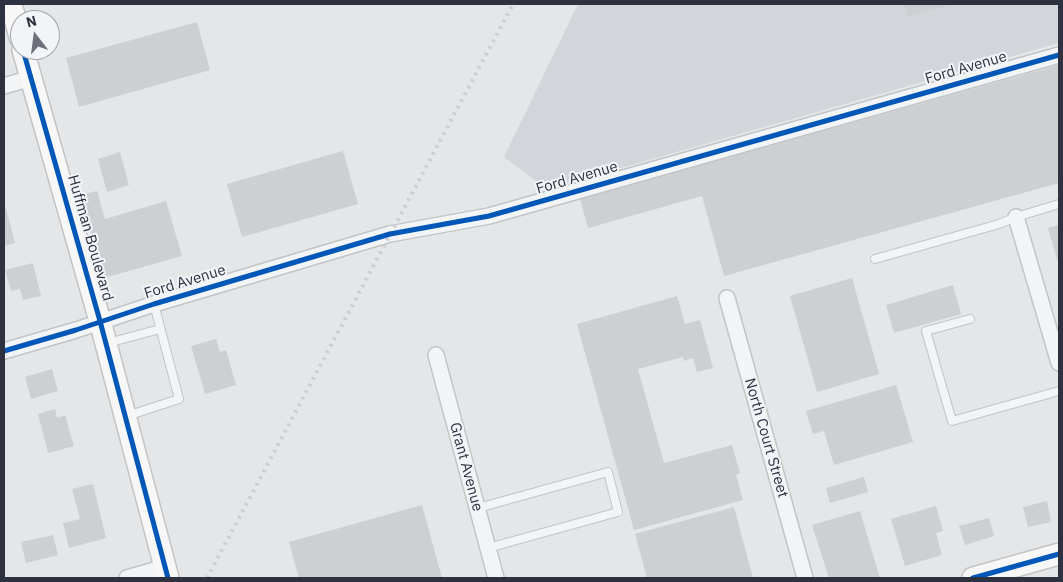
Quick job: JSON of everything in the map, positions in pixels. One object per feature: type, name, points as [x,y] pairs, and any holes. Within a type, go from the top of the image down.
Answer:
[{"type":"street","name":"Ford Avenue","points":[[4,351],[390,234],[489,216],[1059,55]]},
{"type":"street","name":"Huffman Boulevard","points":[[26,60],[100,321],[163,575]]},
{"type":"street","points":[[4,86],[31,78]]},
{"type":"street","points":[[1016,217],[1059,363]]},
{"type":"street","name":"North Court Street","points":[[728,298],[805,578]]},
{"type":"street","name":"Grant Avenue","points":[[436,355],[496,578]]},
{"type":"street","points":[[974,578],[1059,554]]},
{"type":"street","points":[[127,578],[163,575]]},
{"type":"lane","points":[[875,259],[999,224],[1059,204]]},
{"type":"lane","points":[[125,416],[179,399],[154,304]]},
{"type":"lane","points":[[970,319],[926,331],[952,421],[1059,391]]},
{"type":"lane","points":[[106,344],[160,329]]},
{"type":"lane","points":[[478,508],[608,472],[618,512],[488,548]]},
{"type":"shaded area","points":[[578,4],[1059,4],[1059,43],[547,189],[504,157]]},
{"type":"building","points":[[904,4],[953,4],[908,17]]},
{"type":"building","points":[[197,22],[210,70],[79,107],[66,58]]},
{"type":"building","points":[[1059,65],[1059,183],[724,276],[702,196],[588,228],[580,199]]},
{"type":"building","points":[[343,151],[358,204],[242,237],[227,184]]},
{"type":"building","points":[[120,152],[129,185],[107,192],[98,159]]},
{"type":"building","points":[[97,191],[105,219],[166,201],[182,256],[104,278],[80,195]]},
{"type":"building","points":[[6,208],[15,243],[4,246],[4,209]]},
{"type":"building","points":[[1059,225],[1059,266],[1048,228]]},
{"type":"building","points":[[33,263],[41,296],[23,300],[20,289],[11,291],[5,270]]},
{"type":"building","points":[[852,278],[879,374],[817,392],[790,296]]},
{"type":"building","points":[[953,285],[961,314],[894,333],[886,305]]},
{"type":"building","points":[[677,296],[685,324],[700,320],[713,368],[697,372],[693,358],[684,361],[683,357],[638,369],[664,463],[732,445],[740,473],[736,475],[743,500],[634,530],[577,324]]},
{"type":"building","points":[[216,339],[220,352],[226,350],[236,385],[205,394],[191,346]]},
{"type":"building","points":[[52,369],[58,391],[31,399],[25,377]]},
{"type":"building","points":[[896,385],[913,442],[834,465],[824,431],[813,434],[806,411]]},
{"type":"building","points":[[55,409],[57,418],[65,415],[74,446],[48,453],[38,414]]},
{"type":"building","points":[[864,477],[868,492],[830,503],[826,488]]},
{"type":"building","points":[[93,484],[106,538],[69,548],[63,523],[80,519],[72,489]]},
{"type":"building","points":[[1047,501],[1051,522],[1028,527],[1023,507]]},
{"type":"building","points":[[422,505],[442,578],[299,578],[289,542]]},
{"type":"building","points":[[936,506],[943,531],[936,533],[942,555],[905,566],[891,519]]},
{"type":"building","points":[[734,507],[753,578],[647,578],[635,534]]},
{"type":"building","points":[[860,511],[880,578],[829,578],[812,525]]},
{"type":"building","points":[[989,518],[994,536],[965,545],[959,526]]},
{"type":"building","points":[[53,535],[58,555],[26,563],[21,542]]},
{"type":"railway","points":[[207,578],[513,4]]},
{"type":"cycle path","points":[[4,351],[390,234],[489,216],[1059,55]]},
{"type":"cycle path","points":[[26,60],[100,321],[168,578]]},
{"type":"cycle path","points":[[973,578],[1059,554]]}]
